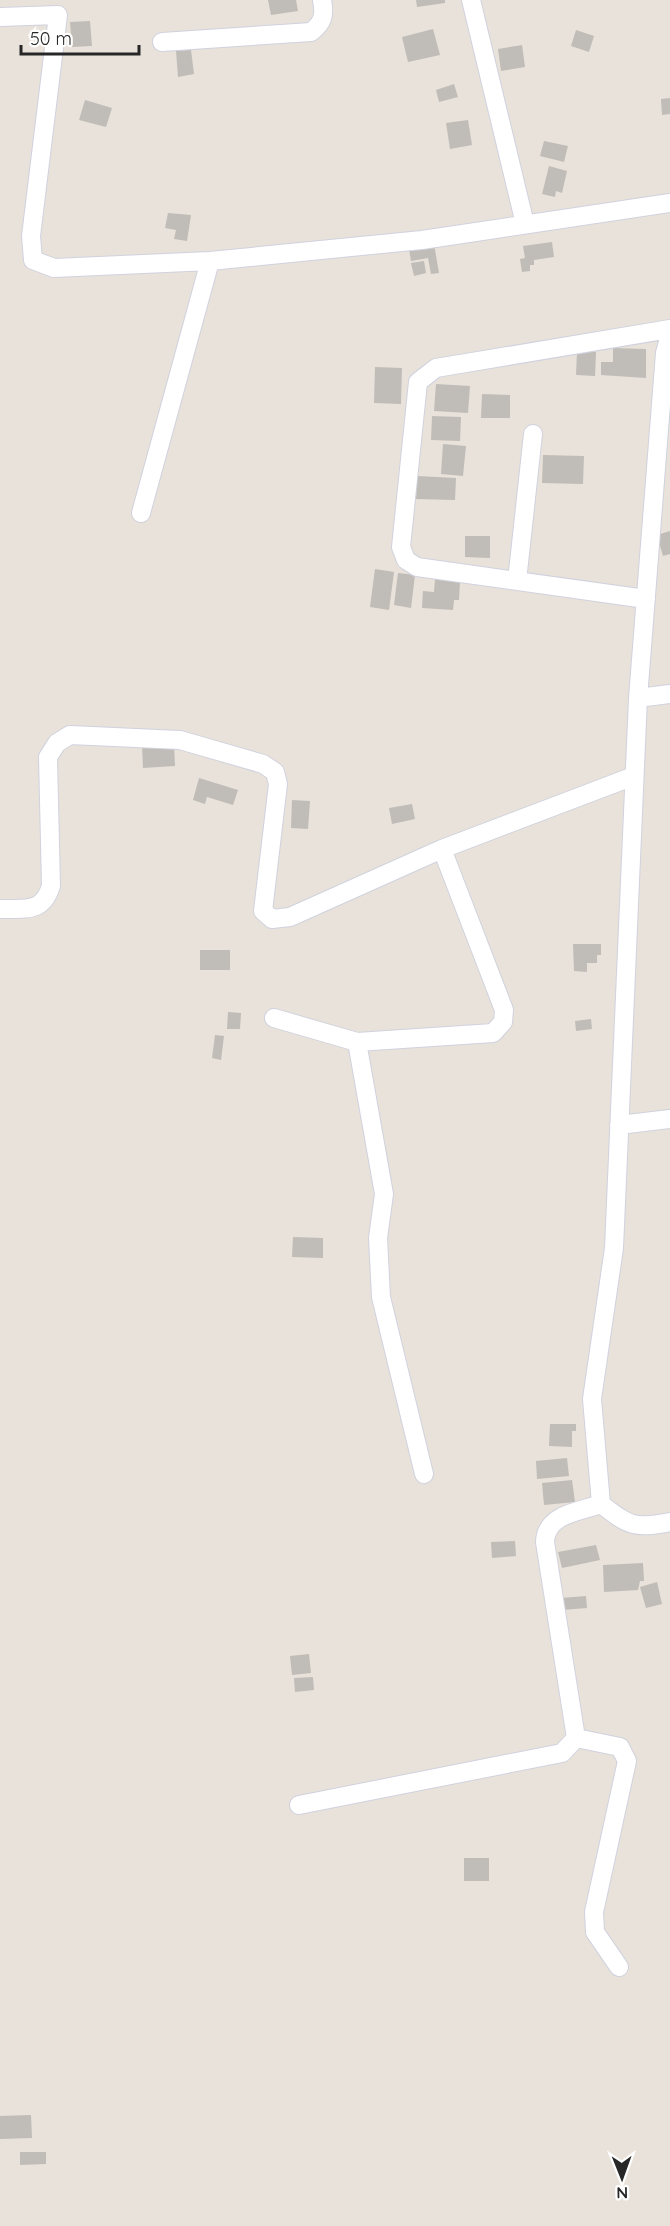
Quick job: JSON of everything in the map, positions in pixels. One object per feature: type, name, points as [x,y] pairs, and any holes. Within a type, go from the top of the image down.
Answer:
[{"type":"street","points":[[162,42],[311,32],[320,25],[324,13],[322,0]]},
{"type":"street","points":[[471,0],[525,224]]},
{"type":"street","points":[[0,17],[58,7],[32,236],[33,260],[54,268],[210,261],[422,240],[670,203]]},
{"type":"street","points":[[141,513],[210,261]]},
{"type":"street","points":[[646,598],[417,567],[406,560],[401,548],[418,382],[436,368],[670,329]]},
{"type":"street","points":[[670,334],[665,353],[662,511],[646,598],[638,698],[614,1248],[592,1399],[601,1504],[626,1524],[636,1527],[670,1522]]},
{"type":"street","points":[[517,581],[532,434]]},
{"type":"street","points":[[638,698],[670,694]]},
{"type":"street","points":[[0,909],[36,908],[46,899],[51,886],[48,757],[57,744],[70,735],[180,740],[263,764],[275,772],[278,784],[263,911],[272,919],[290,917],[442,849],[634,776]]},
{"type":"street","points":[[274,1018],[357,1042],[493,1033],[503,1022],[504,1010],[442,849]]},
{"type":"street","points":[[357,1042],[384,1194],[378,1238],[381,1297],[424,1474]]},
{"type":"street","points":[[619,1125],[670,1119]]},
{"type":"street","points":[[576,1738],[545,1542],[546,1530],[552,1521],[601,1504]]},
{"type":"street","points":[[299,1805],[562,1753],[576,1738]]},
{"type":"street","points":[[576,1738],[620,1747],[627,1761],[594,1912],[595,1932],[619,1967]]},
{"type":"building","points":[[268,0],[296,0],[298,11],[271,15]]},
{"type":"building","points":[[416,0],[445,0],[445,3],[417,7]]},
{"type":"building","points":[[90,21],[92,46],[72,47],[70,22]]},
{"type":"building","points":[[433,29],[440,55],[408,62],[402,37]]},
{"type":"building","points":[[576,30],[594,36],[589,52],[571,46]]},
{"type":"building","points":[[522,45],[525,67],[501,71],[498,49]]},
{"type":"building","points":[[191,50],[194,74],[178,77],[176,51]]},
{"type":"building","points":[[454,84],[458,97],[439,102],[436,90]]},
{"type":"building","points":[[670,98],[670,114],[662,115],[661,99]]},
{"type":"building","points":[[85,100],[112,108],[106,127],[79,120]]},
{"type":"building","points":[[468,120],[472,145],[450,149],[446,123]]},
{"type":"building","points":[[544,141],[568,146],[564,162],[540,156]]},
{"type":"building","points":[[549,166],[567,171],[562,193],[556,191],[555,197],[542,194]]},
{"type":"building","points":[[168,213],[191,215],[187,241],[174,239],[176,230],[165,228]]},
{"type":"building","points":[[552,242],[554,257],[534,260],[534,265],[530,265],[530,271],[522,272],[520,259],[525,258],[523,246]]},
{"type":"building","points":[[434,244],[439,273],[431,274],[428,258],[411,261],[409,249]]},
{"type":"building","points":[[424,261],[426,273],[414,276],[411,263]]},
{"type":"building","points":[[613,348],[646,349],[646,378],[601,375],[601,362],[613,362]]},
{"type":"building","points":[[577,351],[596,352],[595,376],[576,375]]},
{"type":"building","points":[[375,367],[402,368],[401,404],[374,403]]},
{"type":"building","points":[[436,384],[470,386],[468,413],[434,411]]},
{"type":"building","points":[[482,394],[510,395],[510,418],[481,418]]},
{"type":"building","points":[[432,416],[461,417],[460,441],[431,440]]},
{"type":"building","points":[[443,444],[466,446],[463,476],[441,474]]},
{"type":"building","points":[[543,455],[584,456],[583,484],[542,483]]},
{"type":"building","points":[[417,476],[456,478],[455,500],[416,499]]},
{"type":"building","points":[[670,531],[670,554],[663,556],[657,535]]},
{"type":"building","points":[[465,536],[490,536],[490,558],[465,557]]},
{"type":"building","points":[[375,569],[394,572],[389,610],[370,607]]},
{"type":"building","points":[[398,573],[415,575],[411,608],[394,605]]},
{"type":"building","points":[[435,579],[460,581],[459,600],[454,600],[453,610],[422,608],[423,591],[434,592]]},
{"type":"building","points":[[174,744],[175,766],[143,768],[142,746]]},
{"type":"building","points":[[199,778],[238,790],[233,805],[207,797],[205,804],[193,800]]},
{"type":"building","points":[[292,800],[310,801],[308,829],[291,828]]},
{"type":"building","points":[[412,804],[415,819],[392,824],[389,808]]},
{"type":"building","points":[[573,944],[601,944],[601,955],[597,955],[597,963],[587,963],[587,972],[574,971]]},
{"type":"building","points":[[200,950],[230,950],[230,970],[200,970]]},
{"type":"building","points":[[228,1012],[241,1013],[240,1029],[227,1029]]},
{"type":"building","points":[[591,1019],[592,1029],[576,1031],[575,1021]]},
{"type":"building","points":[[215,1035],[224,1036],[221,1060],[212,1058]]},
{"type":"building","points":[[293,1237],[323,1238],[323,1258],[292,1257]]},
{"type":"building","points":[[550,1424],[576,1424],[576,1431],[572,1431],[572,1447],[549,1446]]},
{"type":"building","points":[[567,1458],[569,1476],[537,1479],[536,1461]]},
{"type":"building","points":[[572,1480],[575,1502],[544,1505],[542,1483]]},
{"type":"building","points":[[515,1541],[516,1556],[492,1558],[491,1542]]},
{"type":"building","points":[[596,1545],[600,1560],[562,1568],[558,1552]]},
{"type":"building","points":[[643,1563],[644,1581],[640,1581],[638,1590],[604,1592],[603,1565]]},
{"type":"building","points":[[657,1582],[662,1604],[646,1608],[640,1587]]},
{"type":"building","points":[[586,1596],[587,1608],[562,1610],[561,1598]]},
{"type":"building","points":[[309,1654],[311,1673],[292,1675],[290,1656]]},
{"type":"building","points":[[313,1677],[314,1690],[295,1692],[294,1678]]},
{"type":"building","points":[[464,1858],[489,1858],[489,1881],[464,1881]]},
{"type":"building","points":[[31,2115],[32,2138],[0,2139],[0,2116]]},
{"type":"building","points":[[20,2152],[46,2152],[46,2164],[20,2165]]}]
